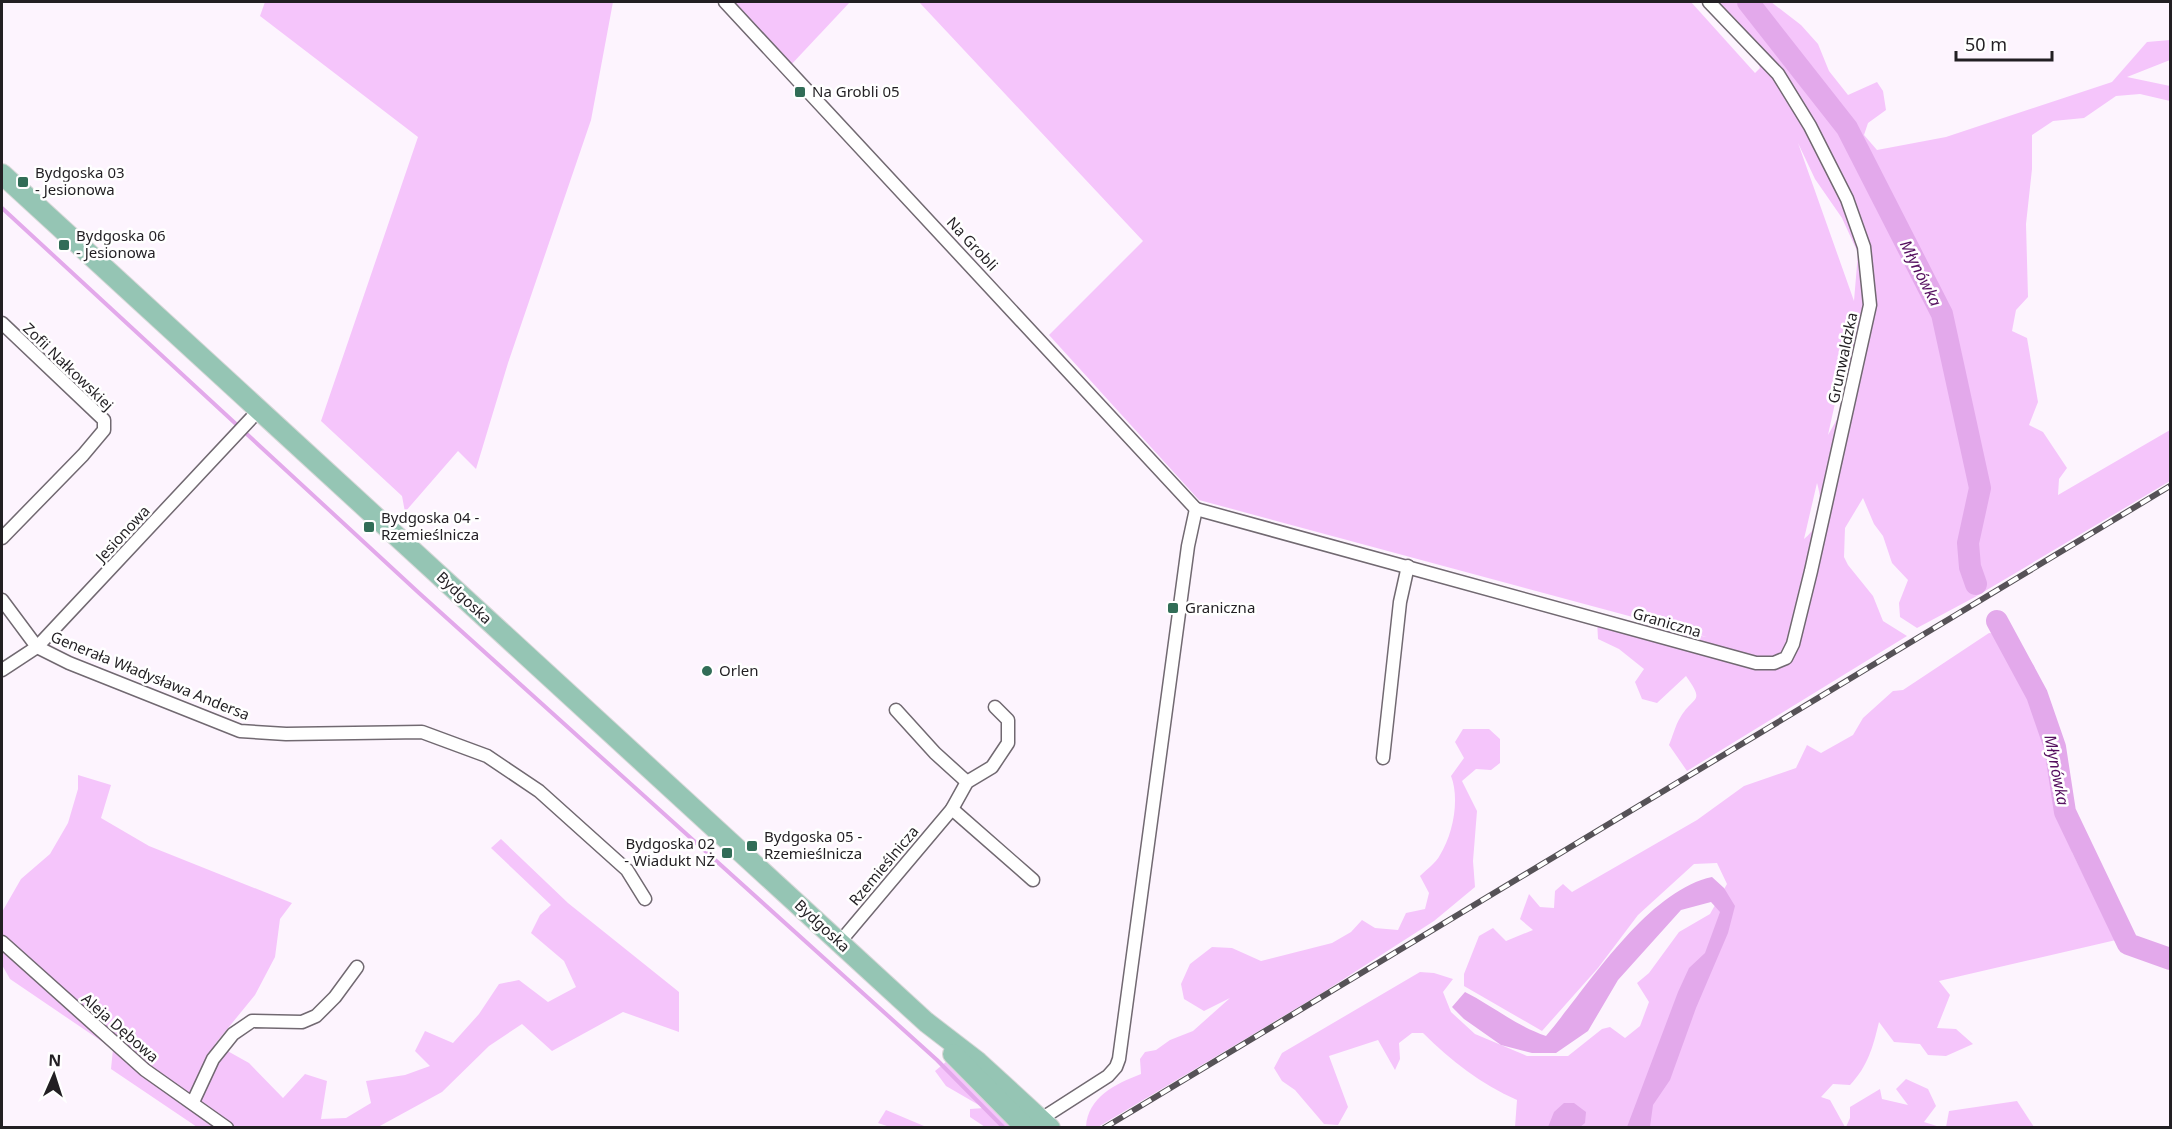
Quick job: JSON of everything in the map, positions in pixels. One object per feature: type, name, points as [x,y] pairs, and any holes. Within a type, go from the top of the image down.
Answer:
[{"type":"main road","name":"Bydgoska","points":[[2,174],[839,943],[926,1022],[978,1062],[1032,1122]]},
{"type":"main road","name":"Bydgoska","points":[[926,1022],[969,1072],[1032,1122]]},
{"type":"street","name":"Na Grobli","points":[[725,2],[1196,509]]},
{"type":"street","name":"Grunwaldzka","points":[[1709,2],[1778,74],[1810,126],[1847,199],[1864,247],[1870,305],[1793,644],[1786,658],[1774,663],[1756,663]]},
{"type":"street","name":"Zofii Nałkowskiej","points":[[2,323],[105,420],[104,430],[2,538]]},
{"type":"street","name":"Jesionowa","points":[[2,670],[37,647],[259,410]]},
{"type":"street","name":"Graniczna","points":[[1196,509],[1756,663]]},
{"type":"street","points":[[1032,1122],[1108,1076],[1119,1059],[1188,546],[1196,509]]},
{"type":"street","points":[[1383,758],[1400,602],[1408,566]]},
{"type":"street","name":"Generała Władysława Andersa","points":[[2,600],[37,647],[69,663],[240,731],[286,734],[422,732],[456,742],[486,756],[539,791],[627,870],[645,899]]},
{"type":"street","name":"Rzemieślnicza","points":[[839,943],[952,809],[967,783],[992,767],[1008,743],[1008,720],[994,707]]},
{"type":"street","points":[[896,710],[935,753],[967,783]]},
{"type":"street","points":[[952,809],[1033,880]]},
{"type":"street","name":"Aleja Dębowa","points":[[2,942],[146,1070],[227,1128]]},
{"type":"street","points":[[193,1102],[213,1059],[233,1034],[252,1022],[302,1022],[316,1016],[335,997],[357,967]]},
{"type":"shaded area","points":[[265,2],[613,2],[591,120],[508,363],[476,469],[458,451],[405,512],[402,496],[321,421],[418,137],[260,16]]},
{"type":"shaded area","points":[[726,2],[850,2],[789,67]]},
{"type":"shaded area","points":[[919,2],[1691,2],[1755,73],[1760,68],[1742,27],[1723,9],[1702,2],[1771,2],[1801,25],[1818,44],[1829,71],[1848,95],[1877,82],[1883,91],[1886,110],[1868,123],[1864,135],[1877,150],[1946,137],[2112,82],[2147,42],[2170,40],[2170,60],[2127,77],[2170,86],[2170,101],[2140,94],[2116,96],[2084,118],[2053,121],[2032,135],[2032,169],[2026,224],[2028,297],[2016,310],[2012,331],[2027,338],[2038,402],[2029,425],[2043,432],[2067,468],[2059,479],[2058,495],[2170,430],[2170,481],[1975,597],[1917,628],[1900,617],[1899,603],[1908,580],[1892,563],[1883,536],[1874,524],[1863,498],[1845,528],[1844,557],[1873,596],[1883,621],[1907,636],[1687,771],[1669,745],[1680,718],[1695,699],[1692,685],[1686,676],[1657,703],[1642,699],[1635,682],[1644,669],[1619,649],[1598,639],[1597,620],[1606,618],[1707,637],[1199,500],[1049,335],[1143,241]],"holes":[[[1798,143],[1815,179],[1842,218],[1858,253],[1854,301]],[[1854,317],[1855,330],[1840,414],[1828,435]],[[1817,483],[1820,498],[1818,520],[1804,539]]]},
{"type":"shaded area","points":[[1989,633],[2013,635],[2034,666],[2064,749],[2069,814],[2084,849],[2072,852],[2116,940],[1939,981],[1950,995],[1937,1028],[1956,1029],[1973,1044],[1946,1056],[1928,1055],[1920,1044],[1894,1042],[1879,1022],[1869,1056],[1856,1078],[1850,1085],[1833,1084],[1821,1097],[1830,1100],[1845,1127],[1515,1127],[1517,1100],[1467,1071],[1423,1033],[1412,1033],[1399,1043],[1400,1059],[1395,1070],[1378,1040],[1329,1056],[1348,1107],[1338,1125],[1324,1124],[1295,1090],[1282,1081],[1274,1068],[1282,1053],[1420,972],[1434,973],[1453,979],[1443,992],[1451,1012],[1475,1034],[1527,1056],[1568,1056],[1602,1029],[1610,1027],[1625,1038],[1640,1026],[1649,1002],[1637,983],[1649,973],[1679,932],[1710,914],[1727,884],[1717,863],[1694,864],[1638,915],[1598,968],[1542,1031],[1464,986],[1464,974],[1479,936],[1493,928],[1506,941],[1533,930],[1520,919],[1529,894],[1540,907],[1554,908],[1555,891],[1563,884],[1572,892],[1697,820],[1744,786],[1796,768],[1807,745],[1821,753],[1853,735],[1863,718],[1893,691],[1903,690]]},
{"type":"shaded area","points":[[1463,729],[1489,729],[1500,739],[1500,763],[1491,770],[1476,769],[1462,781],[1477,811],[1473,861],[1475,887],[1434,921],[1322,993],[1098,1127],[1086,1127],[1092,1107],[1104,1093],[1141,1074],[1140,1059],[1145,1052],[1156,1050],[1170,1040],[1193,1031],[1230,998],[1204,1011],[1184,999],[1181,984],[1190,964],[1212,947],[1232,948],[1261,961],[1332,943],[1351,932],[1362,920],[1375,928],[1398,930],[1406,913],[1425,909],[1429,893],[1420,876],[1438,858],[1445,847],[1452,827],[1455,795],[1451,776],[1464,758],[1455,742]]},
{"type":"shaded area","points":[[78,775],[111,785],[101,818],[149,846],[292,903],[280,919],[275,957],[255,995],[215,1044],[249,1063],[283,1098],[305,1074],[327,1081],[321,1119],[346,1118],[371,1103],[366,1081],[405,1075],[430,1066],[415,1051],[425,1031],[453,1043],[479,1014],[499,984],[519,980],[548,1002],[576,987],[564,961],[531,933],[540,915],[551,905],[491,848],[501,839],[568,903],[679,992],[679,1032],[623,1012],[552,1051],[522,1024],[489,1046],[442,1092],[378,1127],[197,1127],[111,1069],[113,1049],[10,979],[2,965],[2,912],[21,879],[50,854],[68,823],[78,789]]},
{"type":"shaded area","points":[[1712,877],[1724,888],[1735,906],[1728,933],[1696,1008],[1670,1080],[1653,1105],[1650,1127],[1627,1127],[1678,992],[1689,968],[1705,953],[1720,912],[1711,902],[1681,910],[1618,980],[1588,1031],[1556,1053],[1532,1053],[1501,1045],[1464,1019],[1452,1007],[1465,992],[1525,1027],[1546,1036],[1600,967],[1642,920],[1688,886]]},
{"type":"shaded area","points":[[947,1061],[1021,1127],[985,1127],[970,1117],[970,1109],[984,1108],[946,1086],[935,1071]]},
{"type":"shaded area","points":[[1906,1079],[1928,1089],[1936,1106],[1924,1122],[1940,1127],[1846,1127],[1850,1118],[1850,1107],[1880,1089],[1882,1099],[1908,1105],[1896,1089]]},
{"type":"shaded area","points":[[2017,1101],[2034,1127],[1946,1127],[1949,1111]]},
{"type":"shaded area","points":[[1564,1103],[1574,1103],[1586,1112],[1585,1123],[1580,1127],[1548,1127],[1554,1112]]},
{"type":"shaded area","points":[[886,1110],[926,1127],[890,1127],[878,1123]]},
{"type":"waterway","name":"Młynówka","points":[[1748,2],[1847,128],[1942,314],[1980,488],[1968,543],[1970,567],[1976,584]]},
{"type":"waterway","points":[[2,208],[419,593],[937,1060],[1004,1128]]},
{"type":"waterway","name":"Młynówka","points":[[1997,621],[2037,695],[2055,747],[2065,812],[2128,944],[2170,959]]},
{"type":"railway","points":[[1104,1128],[2170,486]]},
{"type":"place","name":"Na Grobli 05","points":[[800,92]]},
{"type":"place","name":"Bydgoska 03 - Jesionowa","points":[[23,182]]},
{"type":"place","name":"Bydgoska 06 - Jesionowa","points":[[64,245]]},
{"type":"place","name":"Bydgoska 04 - Rzemieślnicza","points":[[369,527]]},
{"type":"place","name":"Graniczna","points":[[1173,608]]},
{"type":"place","name":"Orlen","points":[[707,671]]},
{"type":"place","name":"Bydgoska 05 - Rzemieślnicza","points":[[752,846]]},
{"type":"place","name":"Bydgoska 02 - Wiadukt NŻ","points":[[727,853]]}]
